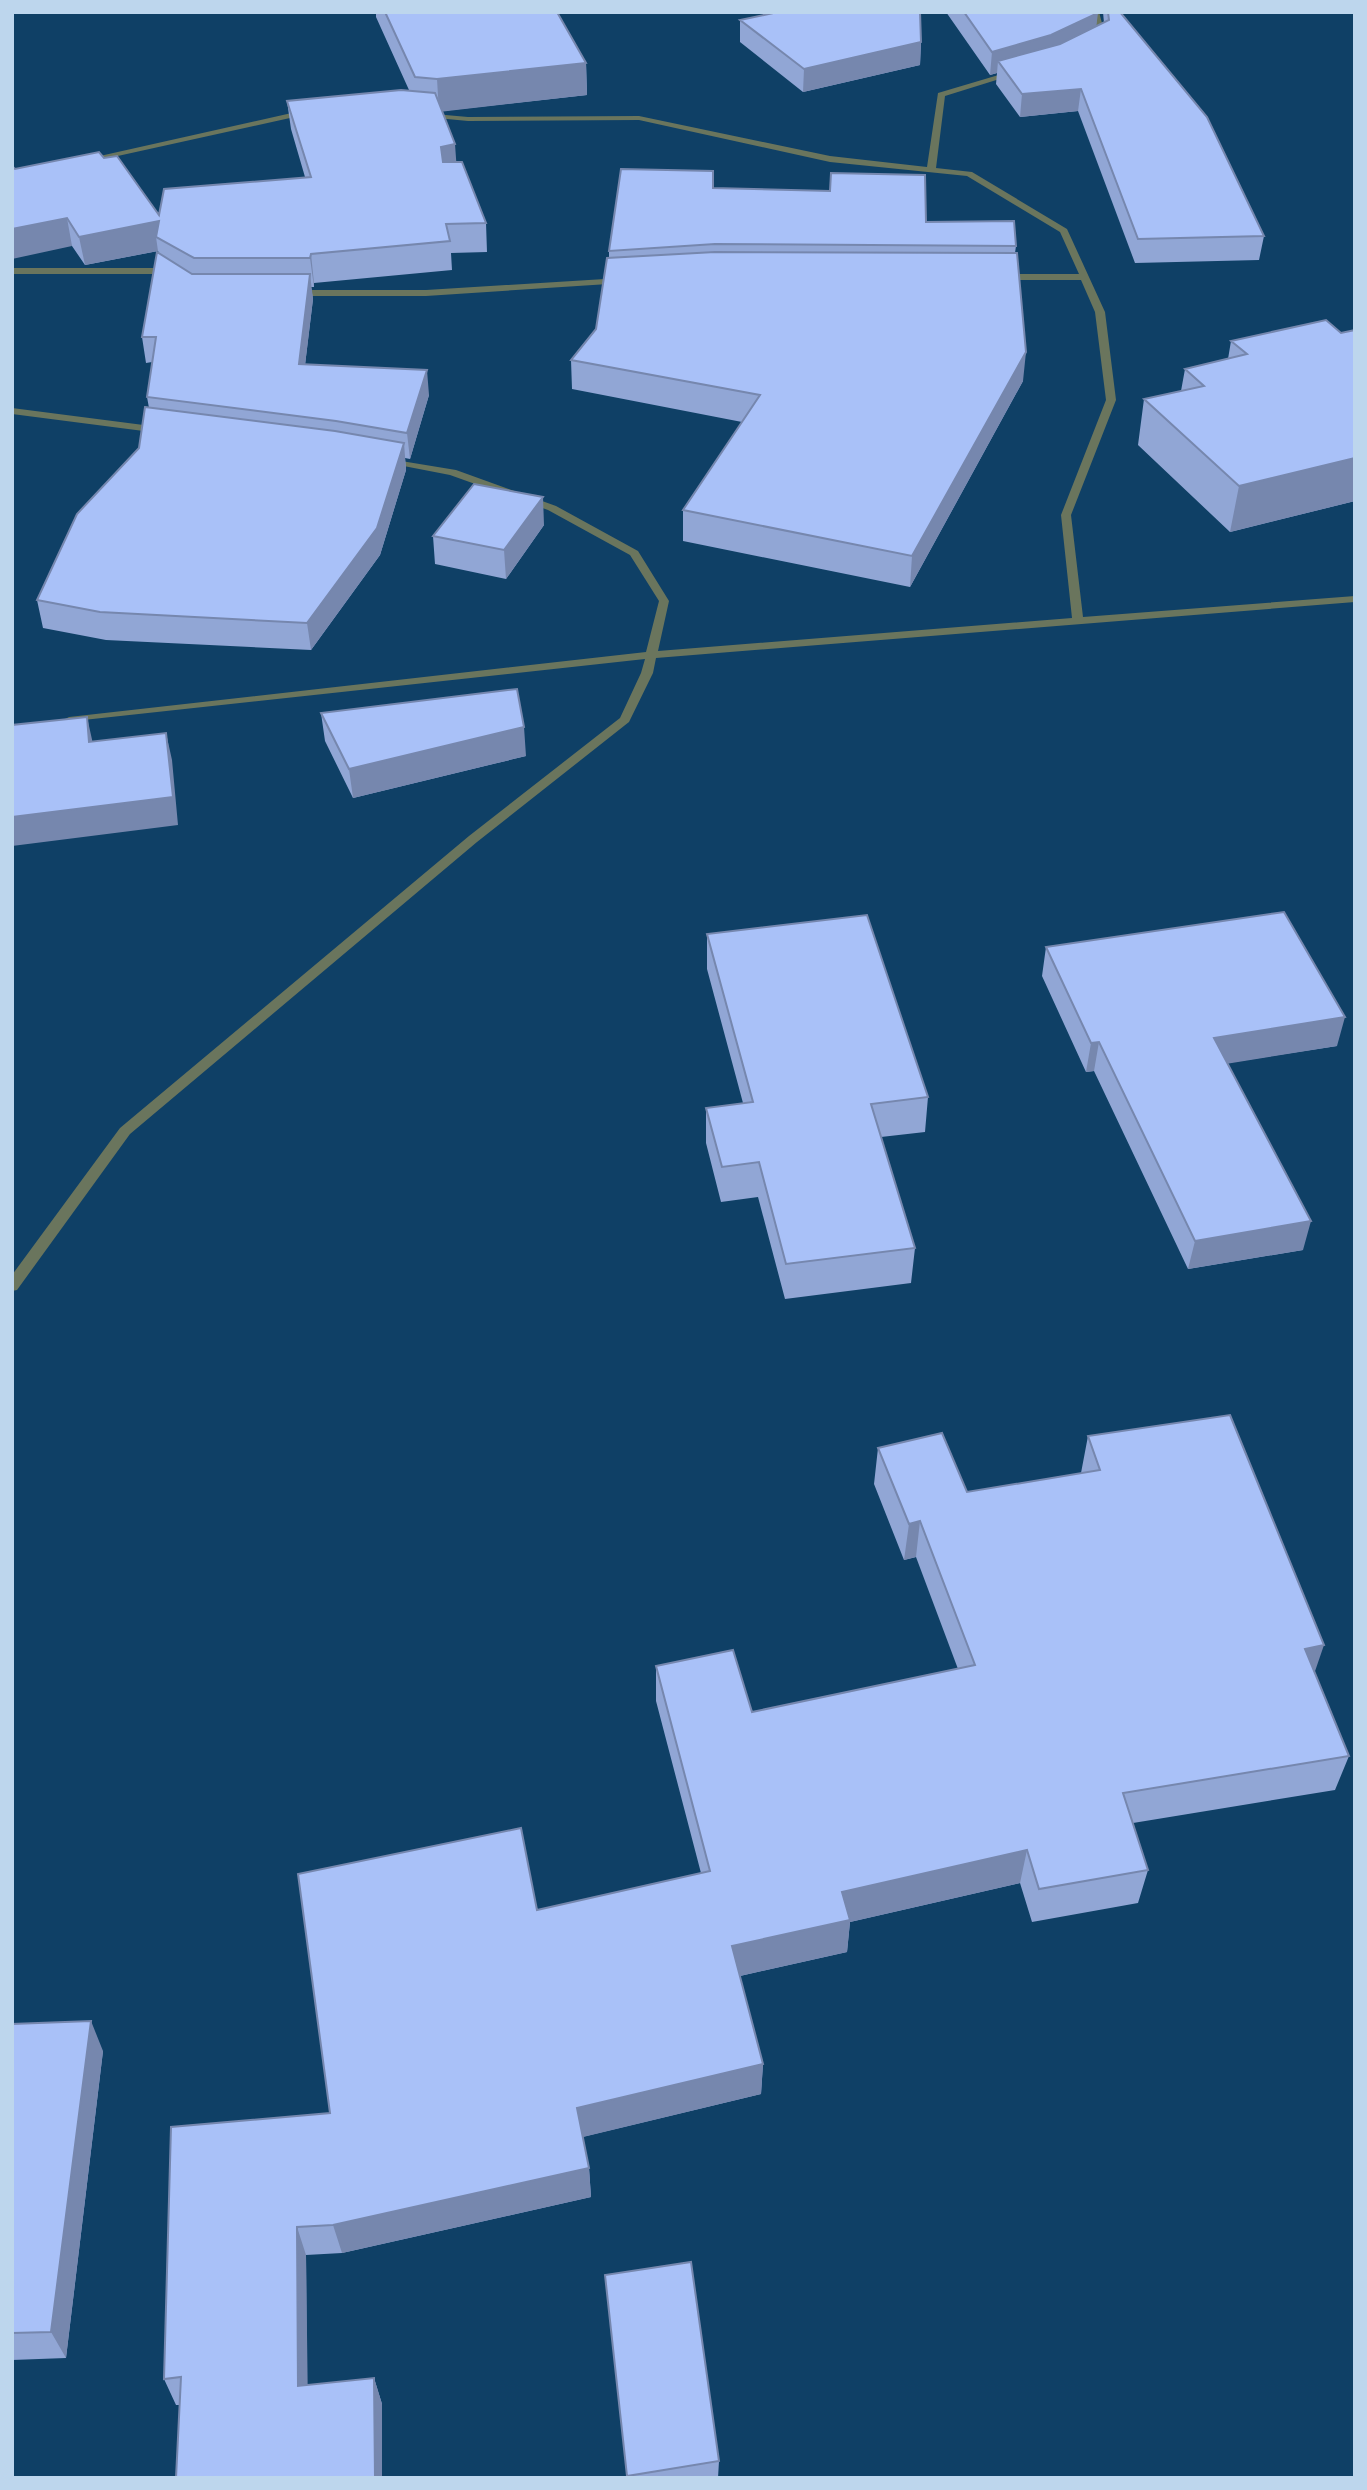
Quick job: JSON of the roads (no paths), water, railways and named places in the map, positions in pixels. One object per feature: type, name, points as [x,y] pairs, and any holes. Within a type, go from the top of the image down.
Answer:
[{"type":"street","points":[[1090,44],[1102,38],[1095,12]]},
{"type":"street","points":[[931,170],[941,95],[1028,70]]},
{"type":"street","points":[[72,163],[310,111]]},
{"type":"street","points":[[415,113],[468,119],[639,118],[830,159],[969,174],[1064,230],[1100,312],[1111,400],[1066,515],[1078,621]]},
{"type":"street","points":[[12,271],[164,271],[175,278]]},
{"type":"street","points":[[989,277],[1084,277]]},
{"type":"street","points":[[290,293],[426,293],[633,280]]},
{"type":"street","points":[[12,411],[173,432]]},
{"type":"street","points":[[12,1286],[125,1131],[473,839],[625,720],[647,673],[664,601],[634,553],[552,508],[452,472],[376,458]]},
{"type":"street","points":[[52,721],[652,654],[1355,598]]}]
